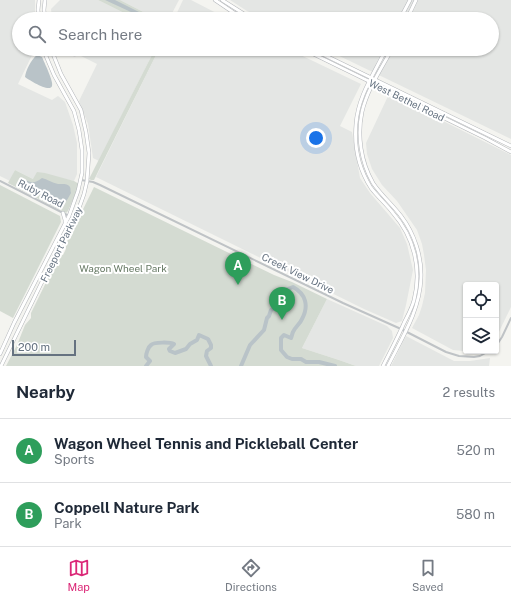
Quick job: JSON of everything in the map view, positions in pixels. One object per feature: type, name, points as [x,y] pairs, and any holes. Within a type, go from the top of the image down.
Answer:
[{"type":"main road","points":[[38,10],[40,0]]},
{"type":"main road","points":[[44,10],[45,0]]},
{"type":"main road","points":[[215,0],[238,12]]},
{"type":"main road","points":[[222,0],[234,12]]},
{"type":"main road","points":[[404,12],[410,0]]},
{"type":"main road","points":[[410,12],[416,0]]},
{"type":"main road","name":"Freeport Parkway","points":[[0,354],[52,247],[69,216],[81,180],[83,166],[79,130],[74,111],[54,75],[47,56]]},
{"type":"main road","name":"Freeport Parkway","points":[[1,366],[58,249],[75,219],[87,181],[89,153],[85,128],[80,110],[61,74],[54,56]]},
{"type":"main road","name":"West Bethel Road","points":[[319,56],[370,79]]},
{"type":"main road","name":"West Bethel Road","points":[[326,56],[444,118],[511,146]]},
{"type":"main road","points":[[382,56],[370,79],[357,113],[355,131],[356,148],[362,169],[371,187],[404,227],[411,243],[419,274],[420,289],[416,306],[388,366]]},
{"type":"main road","points":[[383,366],[414,301],[420,262],[412,234],[401,216],[374,184],[364,161],[361,147],[360,132],[362,112],[367,96],[388,56]]},
{"type":"main road","name":"West Bethel Road","points":[[374,82],[446,114],[511,152]]},
{"type":"main road","points":[[444,118],[446,114]]},
{"type":"main road","points":[[356,148],[361,147]]},
{"type":"main road","points":[[380,199],[383,196]]},
{"type":"main road","points":[[63,213],[65,223]]},
{"type":"main road","points":[[52,247],[58,249]]},
{"type":"main road","points":[[14,323],[21,326]]},
{"type":"main road","points":[[4,345],[10,348]]},
{"type":"street","points":[[38,10],[44,10]]},
{"type":"street","points":[[62,88],[66,84]]},
{"type":"street","points":[[79,130],[85,128]]},
{"type":"street","name":"Creek View Drive","points":[[81,180],[100,185],[446,352],[454,355],[474,357],[484,354]]},
{"type":"street","name":"Ruby Road","points":[[0,181],[75,219]]},
{"type":"street","points":[[499,342],[511,318]]},
{"type":"shaded area","points":[[0,0],[35,0],[35,12],[12,12],[12,56],[32,56],[18,84],[52,100],[58,96],[65,102],[73,125],[77,143],[77,174],[74,181],[60,178],[33,179],[15,170],[10,181],[0,176]]},
{"type":"shaded area","points":[[60,0],[98,0],[122,12],[51,12],[51,9]]},
{"type":"shaded area","points":[[105,0],[115,0],[139,12],[131,12]]},
{"type":"shaded area","points":[[120,0],[179,0],[173,12],[143,12]]},
{"type":"shaded area","points":[[183,0],[191,0],[214,12],[177,12]]},
{"type":"shaded area","points":[[230,0],[511,0],[511,139],[339,56],[499,56],[499,12],[247,11]]},
{"type":"shaded area","points":[[36,56],[42,57],[52,80],[52,86],[50,88],[39,85],[25,77],[26,71]]},
{"type":"shaded area","points":[[81,56],[152,56],[99,161],[93,158],[88,124],[79,101],[97,64]]},
{"type":"shaded area","points":[[156,56],[303,56],[361,84],[340,126],[352,132],[360,178],[370,193],[400,228],[407,244],[413,270],[402,321],[396,323],[364,309],[96,177]]},
{"type":"shaded area","points":[[389,94],[511,155],[511,307],[499,332],[499,282],[463,282],[463,351],[453,350],[412,328],[419,315],[425,293],[426,270],[422,244],[417,230],[397,201],[382,185],[372,169],[367,154],[366,143]]},
{"type":"shaded area","points":[[42,178],[58,184],[68,185],[71,193],[67,200],[65,202],[54,201],[46,195],[23,185],[21,180],[34,182]]},
{"type":"shaded area","points":[[327,299],[387,326],[392,331],[393,338],[379,366],[356,366],[302,348]]},
{"type":"shaded area","points":[[406,336],[454,361],[470,361],[490,358],[489,366],[391,366]]},
{"type":"green space","points":[[98,0],[120,0],[143,12],[122,12]]},
{"type":"green space","points":[[151,56],[156,56],[94,180],[89,179]]},
{"type":"green space","points":[[15,170],[33,179],[37,172],[74,181],[79,184],[68,211],[66,213],[8,183]]},
{"type":"green space","points":[[0,185],[60,216],[61,222],[13,318],[0,311]]},
{"type":"green space","name":"Wagon Wheel Park","points":[[94,187],[274,275],[327,299],[302,348],[356,366],[6,366],[25,325],[31,318],[31,313],[59,256],[63,255],[66,249],[65,246]]},
{"type":"waterway","points":[[241,366],[250,345],[264,330],[271,310],[280,305],[286,305],[283,298],[285,290],[293,287],[301,293],[306,305],[301,321],[294,330],[291,338],[284,335],[281,338],[281,350],[287,357],[292,359],[301,359],[306,362],[319,362],[335,366]]},
{"type":"waterway","points":[[146,366],[150,361],[146,357],[151,345],[155,343],[174,344],[169,349],[175,353],[186,349],[190,344],[197,340],[199,335],[208,339],[211,345],[211,348],[207,351],[206,356],[211,366]]},
{"type":"place","name":"Wagon Wheel Tennis and Pickleball Center","points":[[238,285]]},
{"type":"place","name":"Coppell Nature Park","points":[[282,320]]}]
